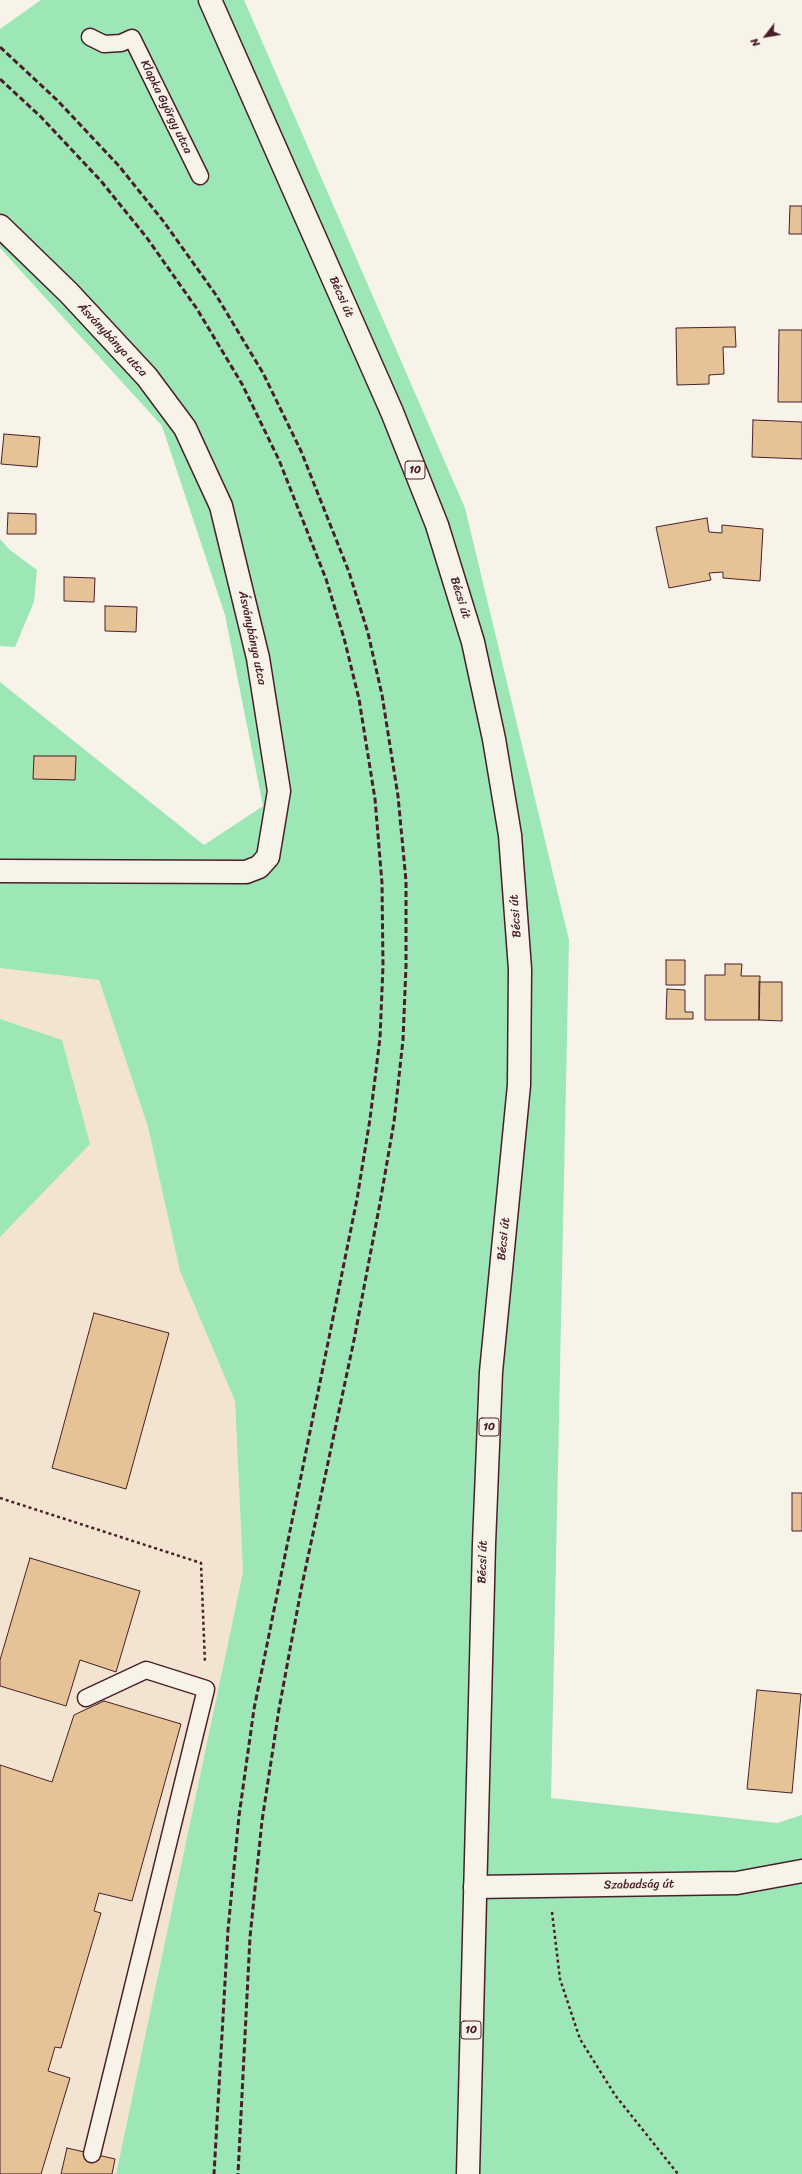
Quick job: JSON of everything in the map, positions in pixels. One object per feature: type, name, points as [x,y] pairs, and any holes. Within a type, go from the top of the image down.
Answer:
[{"type":"main road","name":"Bécsi út","points":[[210,0],[392,412],[437,525],[473,642],[494,739],[510,835],[520,969],[519,1085],[491,1372],[484,1544],[475,1887]]},
{"type":"main road","name":"Ásványbánya utca","points":[[0,226],[68,293],[147,377],[184,428],[221,506],[258,658],[279,791],[268,857],[259,867],[246,872],[0,871]]},
{"type":"main road","name":"Szabadság út","points":[[475,1887],[736,1883],[802,1871]]},
{"type":"main road","name":"10","points":[[468,2174],[475,1887]]},
{"type":"lane","name":"Klapka György utca","points":[[90,37],[104,44],[121,43],[132,38],[200,176]]},
{"type":"lane","points":[[86,1698],[146,1670],[206,1689],[92,2154]]},
{"type":"path","points":[[0,1498],[201,1562],[206,1689]]},
{"type":"path","points":[[549,1887],[560,1979],[580,2039],[616,2095],[678,2174]]},
{"type":"shaded area","points":[[0,968],[99,980],[148,1127],[180,1271],[235,1401],[243,1572],[116,2174],[0,2174]]},
{"type":"green space","points":[[41,0],[244,0],[465,508],[569,940],[551,1798],[777,1823],[802,1815],[802,2174],[116,2174],[243,1572],[235,1401],[180,1271],[148,1127],[99,980],[0,968],[0,682],[204,845],[263,806],[225,615],[162,426],[0,248],[0,29]]},
{"type":"green space","points":[[0,539],[10,550],[37,570],[34,602],[15,647],[0,646]]},
{"type":"green space","points":[[0,1019],[62,1040],[90,1144],[0,1237]]},
{"type":"building","points":[[790,206],[802,206],[802,234],[789,234]]},
{"type":"building","points":[[735,327],[736,347],[723,347],[724,374],[709,375],[709,384],[677,385],[676,328]]},
{"type":"building","points":[[779,330],[802,330],[802,402],[778,402]]},
{"type":"building","points":[[753,420],[802,422],[802,459],[752,457]]},
{"type":"building","points":[[4,434],[40,437],[37,467],[1,464]]},
{"type":"building","points":[[8,513],[36,514],[36,534],[7,534]]},
{"type":"building","points":[[707,518],[709,532],[722,533],[722,525],[763,529],[760,581],[723,578],[723,572],[709,573],[711,580],[669,588],[656,527]]},
{"type":"building","points":[[64,577],[95,578],[94,602],[64,601]]},
{"type":"building","points":[[105,606],[137,607],[136,632],[105,631]]},
{"type":"building","points":[[34,756],[76,756],[75,780],[33,779]]},
{"type":"building","points":[[666,960],[685,960],[685,985],[666,985]]},
{"type":"building","points":[[725,964],[742,964],[741,976],[760,976],[759,1020],[705,1020],[705,975],[725,975]]},
{"type":"building","points":[[759,982],[782,982],[782,1021],[759,1020]]},
{"type":"building","points":[[667,989],[685,990],[685,1012],[693,1012],[693,1019],[666,1019]]},
{"type":"building","points":[[94,1313],[169,1333],[126,1489],[52,1468]]},
{"type":"building","points":[[792,1493],[802,1493],[802,1531],[792,1531]]},
{"type":"building","points":[[30,1558],[140,1591],[116,1672],[80,1660],[66,1706],[0,1686],[0,1660]]},
{"type":"building","points":[[757,1690],[801,1694],[792,1793],[747,1789]]},
{"type":"building","points":[[104,1701],[181,1724],[132,1901],[99,1893],[94,1911],[101,1913],[61,2048],[55,2047],[48,2071],[70,2078],[41,2174],[0,2174],[0,1765],[52,1782],[74,1715]]},
{"type":"building","points":[[67,2148],[115,2159],[112,2174],[61,2174]]},
{"type":"railway","points":[[0,47],[57,100],[119,166],[164,222],[216,295],[263,373],[301,451],[349,572],[368,633],[382,695],[398,796],[406,881],[406,966],[403,1040],[394,1122],[354,1340],[301,1590],[279,1709],[262,1821],[250,1937],[238,2174]]},
{"type":"railway","points":[[0,79],[41,117],[101,181],[147,238],[197,309],[242,384],[279,460],[326,579],[344,638],[359,699],[375,799],[382,883],[383,966],[380,1038],[370,1119],[357,1199],[254,1709],[239,1816],[228,1930],[214,2174]]}]
